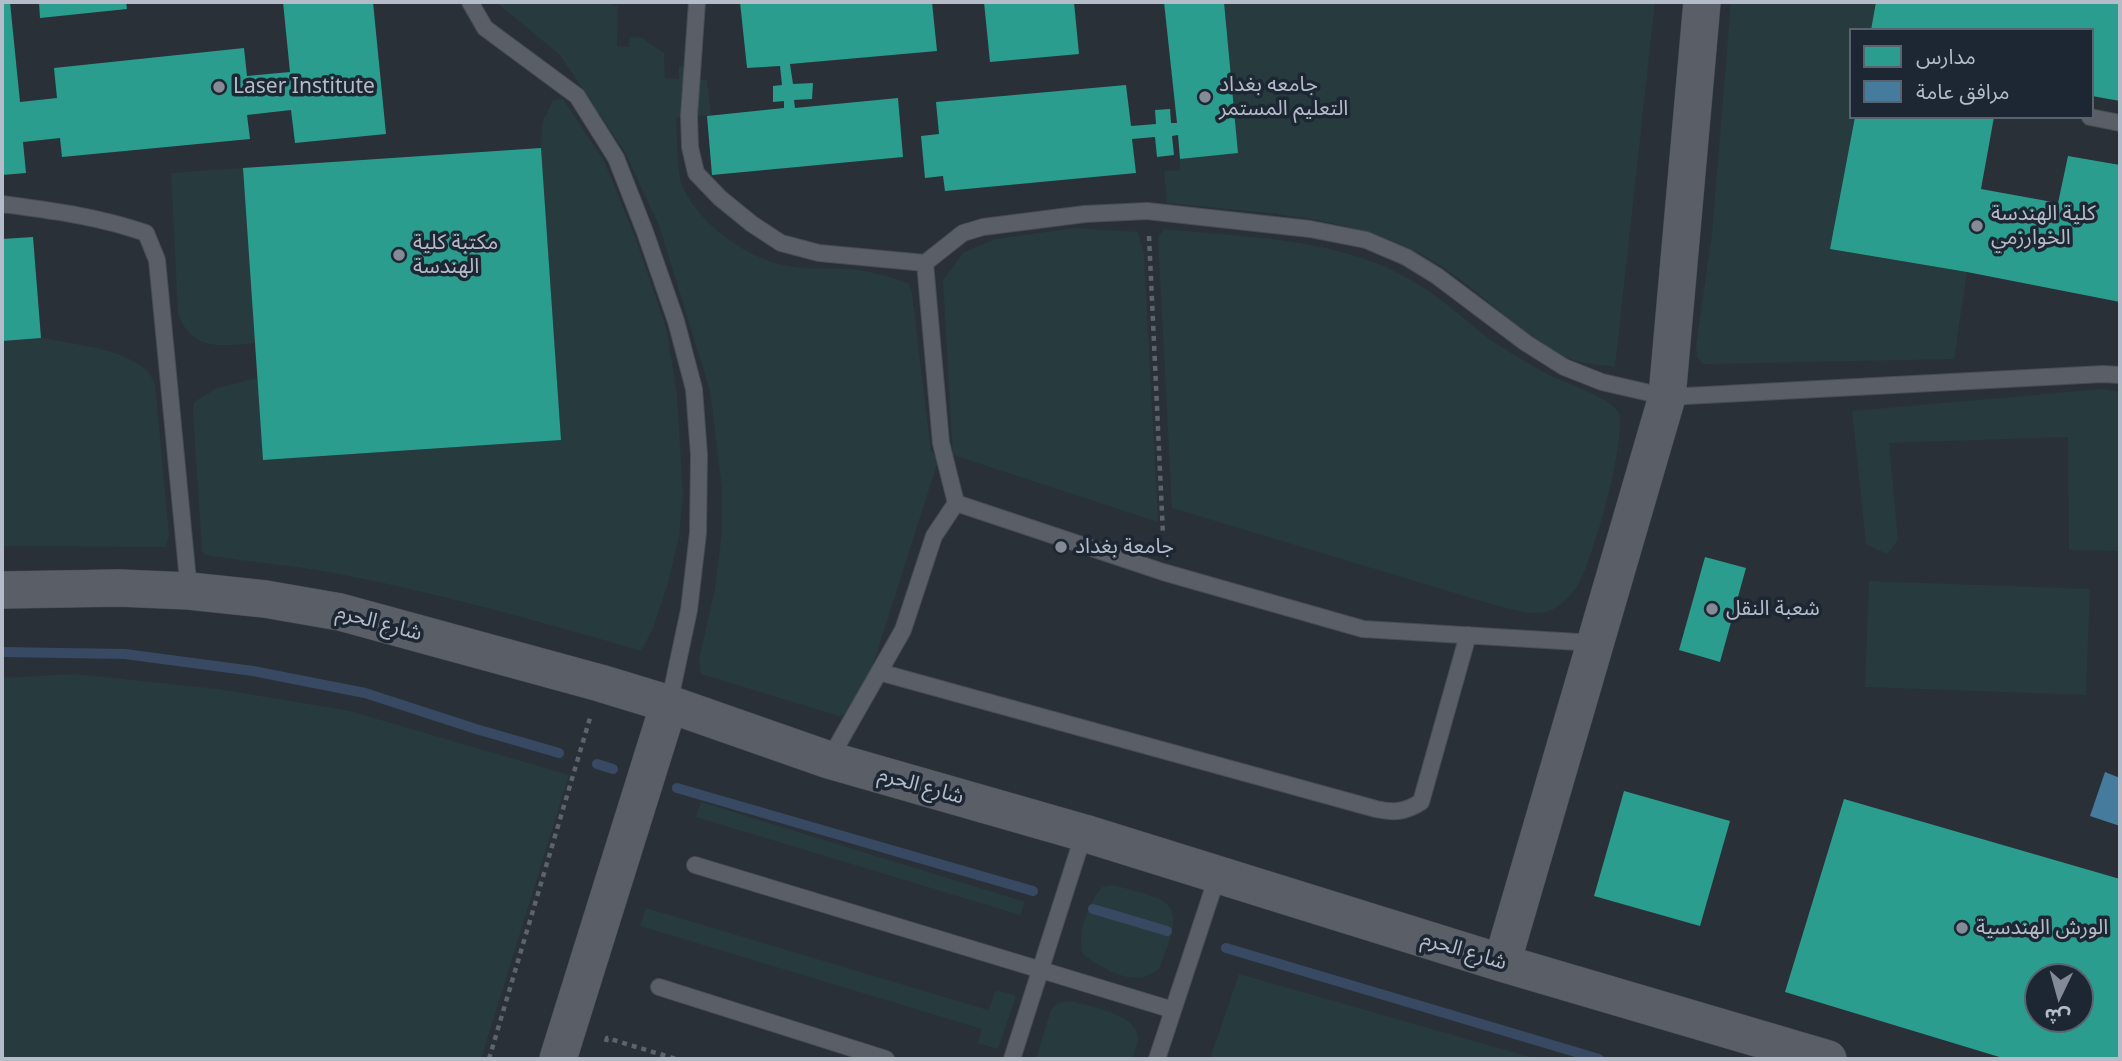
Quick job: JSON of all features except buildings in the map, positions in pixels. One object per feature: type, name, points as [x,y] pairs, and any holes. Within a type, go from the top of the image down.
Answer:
[{"type":"street","points":[[1502,962],[1667,397],[1702,2]]},
{"type":"street","name":"شارع الحرم","points":[[2,590],[119,587],[188,591],[265,599],[340,612],[600,683],[830,760],[1084,833],[1828,1059]]},
{"type":"street","points":[[558,1059],[669,704]]},
{"type":"lane","points":[[470,2],[485,28],[577,96],[617,158],[676,321],[694,389],[699,454],[698,533],[689,610],[669,704]]},
{"type":"lane","points":[[697,2],[689,116],[696,173],[720,198],[781,243],[820,253],[925,263],[962,233],[983,227],[1085,214],[1147,211],[1310,229],[1366,240],[1406,257],[1437,276],[1564,367],[1602,382],[1667,397],[2120,375]]},
{"type":"lane","points":[[2094,118],[2120,123]]},
{"type":"lane","points":[[2,204],[76,213],[146,233],[157,260],[188,591]]},
{"type":"lane","points":[[830,760],[903,630],[933,536],[956,503],[941,443],[925,263]]},
{"type":"lane","points":[[956,503],[1163,572],[1363,628],[1595,643]]},
{"type":"lane","points":[[879,672],[1395,813],[1408,810],[1421,802],[1468,635]]},
{"type":"lane","points":[[1012,1059],[1084,833]]},
{"type":"lane","points":[[695,865],[1173,1010]]},
{"type":"lane","points":[[1157,1059],[1218,874]]},
{"type":"lane","points":[[659,988],[886,1059]]},
{"type":"path","points":[[1147,211],[1163,535]]},
{"type":"path","points":[[489,1059],[600,683]]},
{"type":"path","points":[[603,1049],[607,1038],[676,1059]]},
{"type":"green space","points":[[496,2],[607,2],[618,7],[617,46],[629,47],[630,37],[642,38],[664,53],[665,78],[679,79],[679,66],[696,67],[696,80],[707,80],[711,115],[676,118],[681,182],[697,210],[737,245],[752,254],[782,265],[863,271],[909,284],[931,451],[939,458],[862,699],[850,714],[839,716],[701,674],[699,659],[715,589],[722,533],[722,489],[710,391],[660,228],[625,152],[560,55]]},
{"type":"green space","points":[[1224,2],[1655,2],[1615,367],[1568,358],[1528,333],[1452,273],[1411,249],[1382,237],[1353,228],[1291,216],[1167,203],[1164,171],[1180,170],[1180,159],[1238,152]]},
{"type":"green space","points":[[1731,2],[1876,2],[1871,28],[1849,28],[1849,119],[1855,119],[1830,249],[1967,272],[1954,359],[1703,364],[1697,357],[1696,345],[1712,234]]},
{"type":"green space","points":[[563,99],[604,161],[636,239],[667,331],[677,396],[683,495],[679,537],[653,628],[641,651],[412,589],[318,570],[206,555],[202,551],[193,413],[194,402],[217,388],[257,378],[264,460],[561,440],[541,148],[542,123],[553,100]]},
{"type":"green space","points":[[243,168],[255,343],[209,344],[191,335],[178,313],[171,173]]},
{"type":"green space","points":[[1075,228],[1138,232],[1144,255],[1158,522],[953,455],[943,280],[963,253],[995,239]]},
{"type":"green space","points":[[1164,229],[1293,242],[1357,256],[1387,268],[1426,289],[1492,341],[1546,374],[1611,404],[1617,410],[1620,422],[1614,469],[1591,554],[1583,575],[1570,595],[1557,607],[1544,612],[1530,613],[1501,607],[1172,508],[1158,238]]},
{"type":"green space","points":[[41,338],[110,352],[136,363],[150,374],[155,384],[169,535],[166,547],[2,546],[2,341]]},
{"type":"green space","points":[[2103,389],[2120,392],[2120,551],[2069,550],[2068,437],[1889,443],[1898,540],[1887,554],[1866,544],[1852,411]]},
{"type":"green space","points":[[1869,581],[2090,589],[2086,695],[1865,687]]},
{"type":"green space","points":[[75,674],[218,689],[350,711],[569,775],[481,1059],[2,1059],[2,678]]},
{"type":"green space","points":[[701,802],[1025,902],[1020,915],[696,817]]},
{"type":"green space","points":[[1114,885],[1163,901],[1172,915],[1172,933],[1159,969],[1146,976],[1136,978],[1119,975],[1082,953],[1081,936],[1092,901],[1102,887]]},
{"type":"green space","points":[[646,908],[988,1010],[996,990],[1016,996],[998,1049],[978,1043],[982,1029],[640,926]]},
{"type":"green space","points":[[1239,974],[1537,1059],[1210,1059]]},
{"type":"green space","points":[[1071,1001],[1110,1012],[1129,1022],[1138,1037],[1132,1059],[1036,1059],[1051,1010],[1058,1003]]},
{"type":"waterway","points":[[2,652],[125,654],[253,671],[365,693],[559,753]]},
{"type":"waterway","points":[[597,764],[613,769]]},
{"type":"waterway","points":[[677,788],[1033,891]]},
{"type":"waterway","points":[[1093,909],[1167,931]]},
{"type":"waterway","points":[[1226,948],[1599,1059]]},
{"type":"place","name":"Laser Institute","points":[[219,87]]},
{"type":"place","name":"جامعه بغداد التعليم المستمر","points":[[1205,97]]},
{"type":"place","name":"كلية الهندسة الخوارزمي","points":[[1977,226]]},
{"type":"place","name":"مكتبة كلية الهندسة","points":[[399,255]]},
{"type":"place","name":"جامعة بغداد","points":[[1061,547]]},
{"type":"place","name":"شعبة النقل","points":[[1712,609]]},
{"type":"place","name":"الورش الهندسية","points":[[1962,928]]}]
